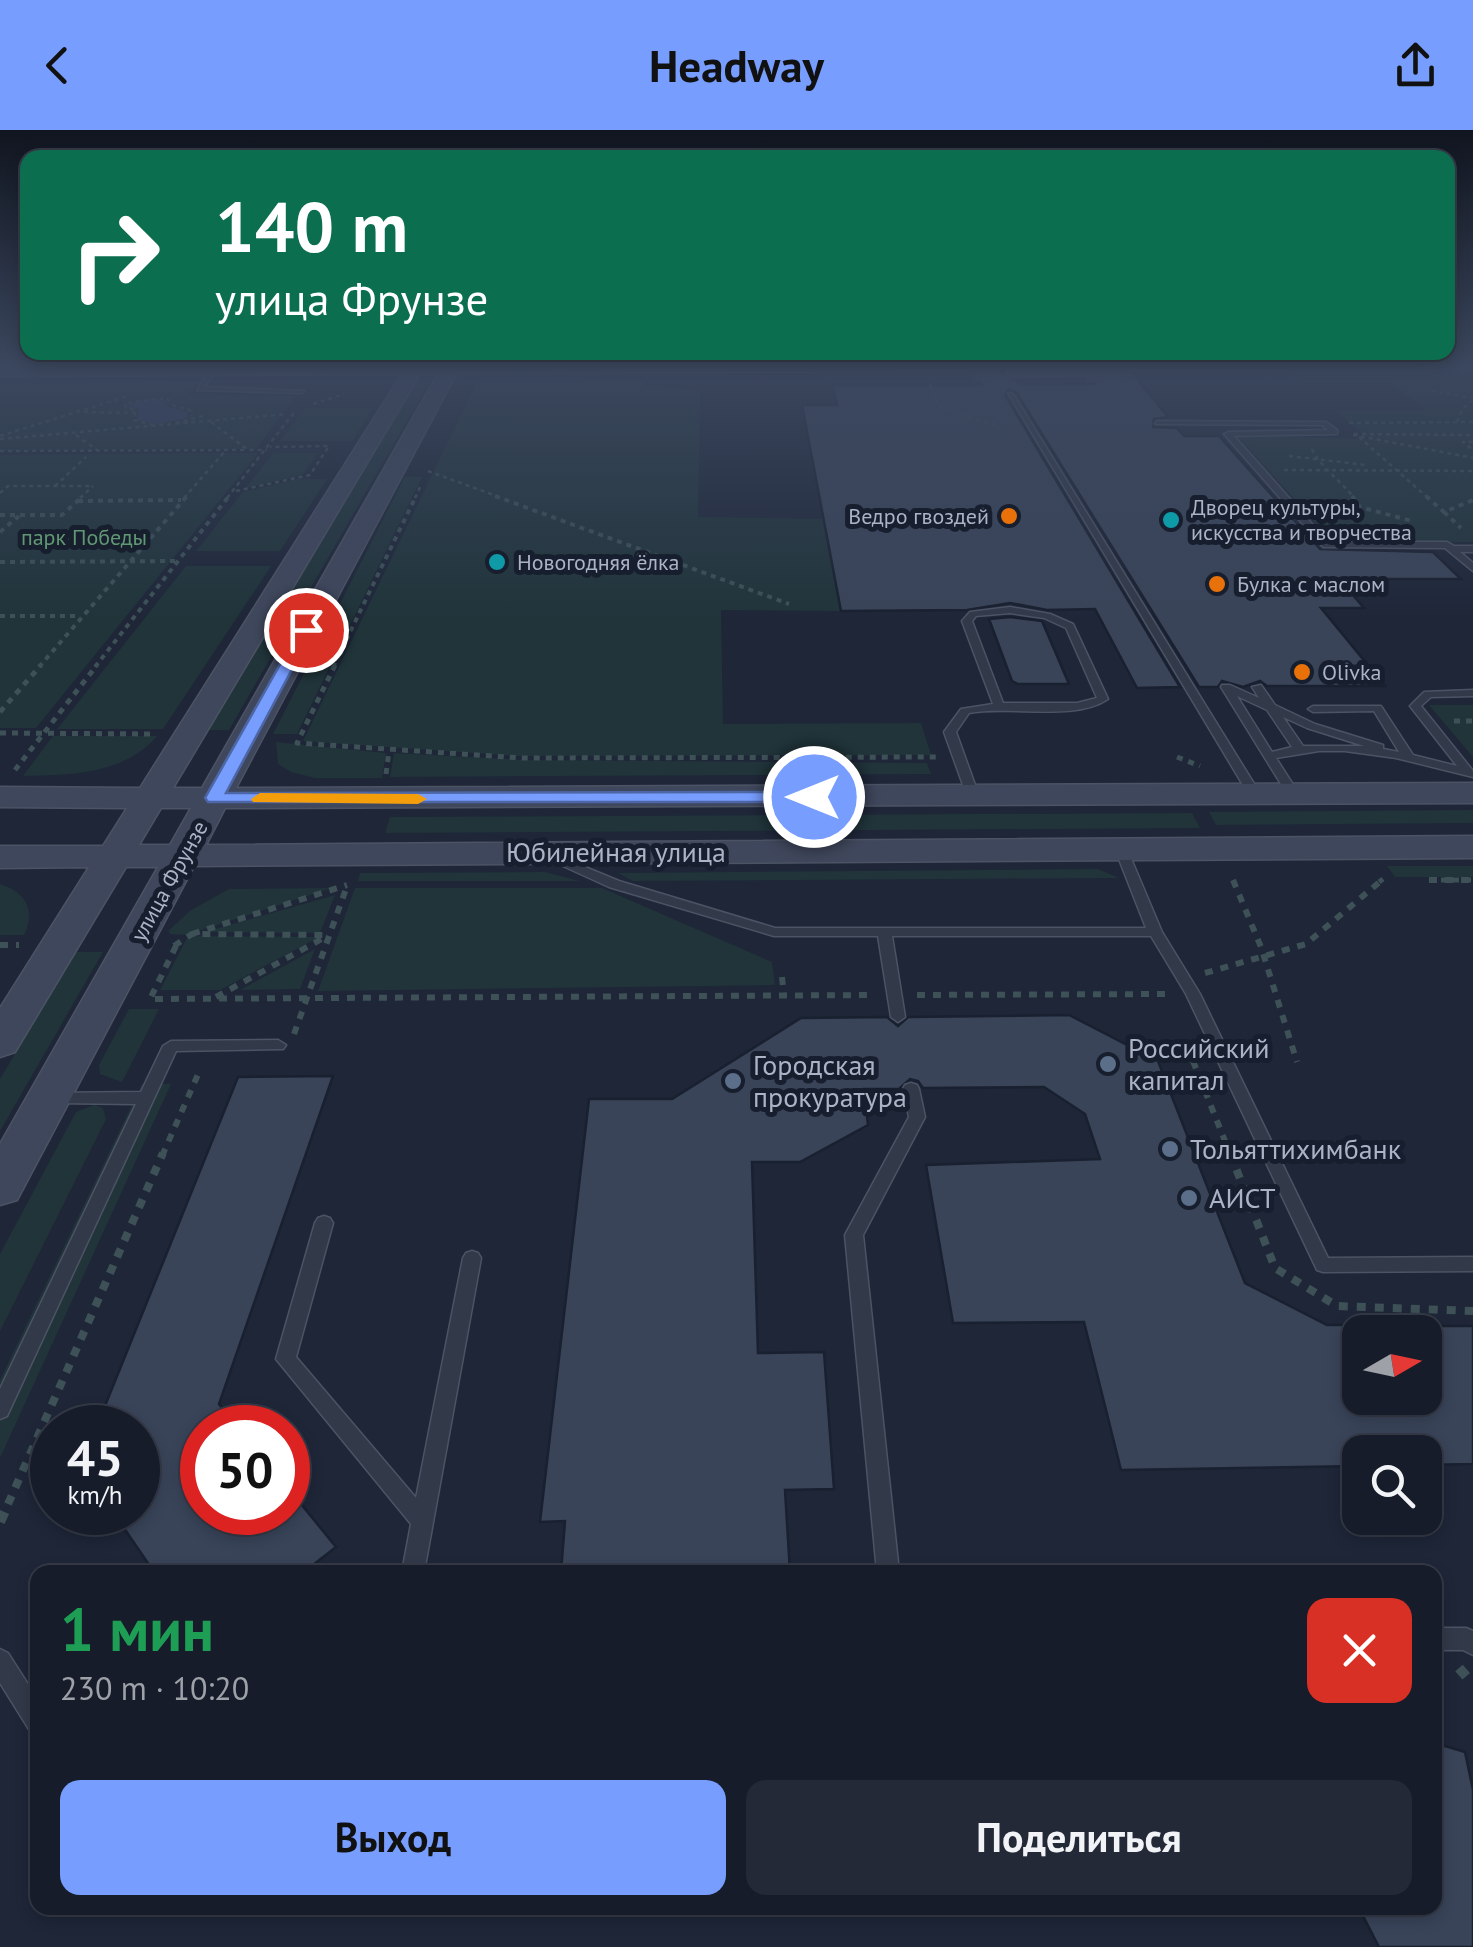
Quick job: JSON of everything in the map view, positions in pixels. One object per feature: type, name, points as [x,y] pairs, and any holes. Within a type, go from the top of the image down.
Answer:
[{"type":"main road","points":[[0,1042],[366,449]]},
{"type":"main road","name":"улица Фрунзе","points":[[0,1187],[406,449]]},
{"type":"main road","name":"Юбилейная улица","points":[[4,788],[152,798],[1256,795],[1472,781]]},
{"type":"main road","name":"Юбилейная улица","points":[[0,856],[1473,847]]},
{"type":"lane","points":[[1043,449],[1256,795]]},
{"type":"lane","points":[[1243,451],[1326,545],[1447,544],[1473,568]]},
{"type":"lane","points":[[1452,549],[1473,549]]},
{"type":"lane","points":[[972,796],[950,732],[964,711],[998,704],[1089,705],[1103,699],[1070,626],[1026,612],[972,614],[968,621],[998,704]]},
{"type":"lane","points":[[1257,686],[1298,747]]},
{"type":"lane","points":[[1293,794],[1226,687],[1311,726],[1407,755],[1472,781]]},
{"type":"lane","points":[[1472,781],[1415,706],[1428,694],[1473,693]]},
{"type":"lane","points":[[1314,709],[1377,708],[1407,755]]},
{"type":"lane","points":[[1270,756],[1298,747],[1407,755]]},
{"type":"lane","points":[[1121,849],[1155,932],[1193,994],[1323,1265],[1473,1264]]},
{"type":"lane","points":[[539,852],[614,884],[774,932],[1155,932]]},
{"type":"lane","points":[[884,932],[898,1017]]},
{"type":"lane","points":[[0,1410],[170,1046],[283,1048]]},
{"type":"lane","points":[[887,1565],[854,1235],[917,1116],[911,1088]]},
{"type":"lane","points":[[50,1097],[146,1098]]},
{"type":"lane","points":[[324,1223],[286,1360],[422,1521]]},
{"type":"lane","points":[[414,1565],[472,1258]]},
{"type":"lane","points":[[1442,1639],[1466,1639],[1473,1644]]},
{"type":"lane","points":[[0,1661],[30,1710]]},
{"type":"path","points":[[0,451],[260,449]]},
{"type":"path","points":[[4,788],[267,449]]},
{"type":"path","points":[[235,492],[310,475],[328,449]]},
{"type":"path","points":[[1313,449],[1315,458],[1360,507],[1427,523]]},
{"type":"path","points":[[1373,449],[1444,512],[1473,500]]},
{"type":"path","points":[[1425,449],[1473,458]]},
{"type":"path","points":[[0,712],[223,450]]},
{"type":"path","points":[[1243,451],[1380,469]]},
{"type":"path","points":[[54,486],[86,457]]},
{"type":"path","points":[[1260,470],[1473,471]]},
{"type":"path","points":[[790,604],[428,471],[298,743],[522,758],[958,757]]},
{"type":"path","points":[[0,492],[8,486],[93,486],[62,515],[0,515]]},
{"type":"path","points":[[78,501],[182,500]]},
{"type":"path","points":[[0,532],[20,515]]},
{"type":"path","points":[[1445,526],[1463,529]]},
{"type":"path","points":[[0,562],[180,560]]},
{"type":"path","points":[[0,616],[80,616]]},
{"type":"path","points":[[0,733],[157,734]]},
{"type":"path","points":[[1178,768],[1202,766]]},
{"type":"path","points":[[1233,880],[1265,955],[1298,1062]]},
{"type":"path","points":[[283,1048],[307,998],[348,885],[192,934],[176,946],[150,999],[214,998],[307,998],[1193,994],[1206,972],[1306,944],[1383,880]]},
{"type":"path","points":[[192,934],[328,935]]},
{"type":"path","points":[[214,998],[328,935]]},
{"type":"path","points":[[0,945],[26,945]]},
{"type":"path","points":[[133,945],[176,946]]},
{"type":"path","points":[[782,977],[784,996]]},
{"type":"path","points":[[0,1522],[199,1070],[215,1070]]},
{"type":"green space","points":[[0,449],[256,449],[256,449]]},
{"type":"green space","points":[[376,449],[391,449],[229,730],[205,730]]},
{"type":"green space","points":[[445,449],[699,449],[698,517],[824,519],[841,611],[721,610],[723,724],[921,723],[931,755],[518,756],[303,741]]},
{"type":"green space","points":[[1249,449],[1473,449],[1473,542],[1333,542]]},
{"type":"green space","name":"парк Победы","points":[[258,453],[36,728],[0,728],[0,455]]},
{"type":"green space","points":[[273,453],[318,453],[302,475],[246,488]]},
{"type":"green space","points":[[405,477],[422,477],[297,734],[273,734]]},
{"type":"green space","points":[[298,479],[327,479],[280,551],[196,551],[243,492]]},
{"type":"green space","points":[[186,566],[271,566],[163,729],[57,729]]},
{"type":"green space","points":[[1429,705],[1473,705],[1473,757]]},
{"type":"green space","points":[[53,736],[157,736],[129,759],[112,766],[77,773],[23,776]]},
{"type":"green space","points":[[276,742],[386,753],[382,778],[315,778],[291,772],[278,764]]},
{"type":"green space","points":[[394,753],[523,760],[927,763],[931,774],[390,777]]},
{"type":"green space","points":[[1473,810],[1473,823],[1216,825],[1209,812]]},
{"type":"green space","points":[[1192,813],[1200,828],[385,833],[390,817]]},
{"type":"green space","points":[[1387,866],[1473,866],[1473,877],[1395,877]]},
{"type":"green space","points":[[1098,869],[1119,878],[633,881],[618,873]]},
{"type":"green space","points":[[545,872],[580,881],[358,881],[360,873]]},
{"type":"green space","points":[[0,884],[22,897],[29,910],[24,935],[0,935]]},
{"type":"green space","points":[[332,888],[186,935],[168,931],[191,910],[229,889]]},
{"type":"green space","points":[[355,888],[602,888],[772,962],[775,985],[318,991]]},
{"type":"green space","points":[[335,895],[320,933],[205,932]]},
{"type":"green space","points":[[188,936],[319,937],[220,990],[160,990]]},
{"type":"green space","points":[[315,949],[300,989],[240,990]]},
{"type":"green space","points":[[76,952],[103,952],[0,1131],[0,1079]]},
{"type":"green space","points":[[129,1009],[159,1009],[122,1082],[100,1074],[99,1065]]},
{"type":"green space","points":[[142,1084],[171,1084],[0,1458],[0,1380]]},
{"type":"green space","points":[[94,1105],[103,1108],[106,1119],[0,1331],[0,1254],[76,1112]]},
{"type":"building","name":"Дворец культуры, искусства и творчества","points":[[810,449],[1037,449],[1180,687],[1137,688],[1095,609],[1047,610],[1010,603],[967,610],[841,611]]},
{"type":"building","name":"Дворец культуры, искусства и творчества","points":[[1051,449],[1230,449],[1320,549],[1433,552],[1461,579],[1339,579],[1364,608],[1321,608],[1385,686],[1267,686],[1260,681],[1243,687],[1222,681],[1218,687],[1199,687]]},
{"type":"building","points":[[989,619],[1042,621],[1069,684],[1012,681]]},
{"type":"building","points":[[1069,1015],[1158,1061],[1245,1283],[1327,1325],[1342,1325],[1342,1415],[1442,1415],[1442,1326],[1473,1326],[1473,1464],[1442,1465],[1442,1435],[1342,1435],[1342,1466],[1121,1470],[1084,1322],[953,1323],[926,1165],[1100,1159],[1085,1114],[1044,1087],[923,1088],[910,1079],[899,1089],[864,1089],[868,1125],[800,1162],[752,1162],[758,1353],[824,1352],[834,1489],[785,1490],[790,1565],[562,1565],[565,1521],[540,1522],[589,1099],[672,1099],[801,1018],[887,1017],[898,1026],[908,1017]]},
{"type":"building","points":[[333,1076],[220,1405],[180,1405],[180,1535],[310,1535],[310,1515],[336,1547],[313,1565],[149,1565],[129,1535],[160,1535],[160,1405],[105,1405],[238,1077]]},
{"type":"building","points":[[1442,1745],[1465,1752],[1473,1790],[1473,1947],[1379,1947],[1363,1915],[1442,1915]]},
{"type":"slow traffic","points":[[260,799],[418,799]]},
{"type":"place","name":"Ведро гвоздей","points":[[1009,516]]},
{"type":"place","name":"Дворец культуры, искусства и творчества","points":[[1171,520]]},
{"type":"place","name":"Новогодняя ёлка","points":[[497,562]]},
{"type":"place","name":"Булка с маслом","points":[[1217,584]]},
{"type":"place","name":"Olivka","points":[[1302,672]]},
{"type":"place","name":"Российский капитал","points":[[1108,1064]]},
{"type":"place","name":"Городская прокуратура","points":[[733,1081]]},
{"type":"place","name":"Тольяттихимбанк","points":[[1170,1149]]},
{"type":"place","name":"АИСТ","points":[[1189,1198]]},
{"type":"route","points":[[306,630],[214,798],[814,797]]}]
